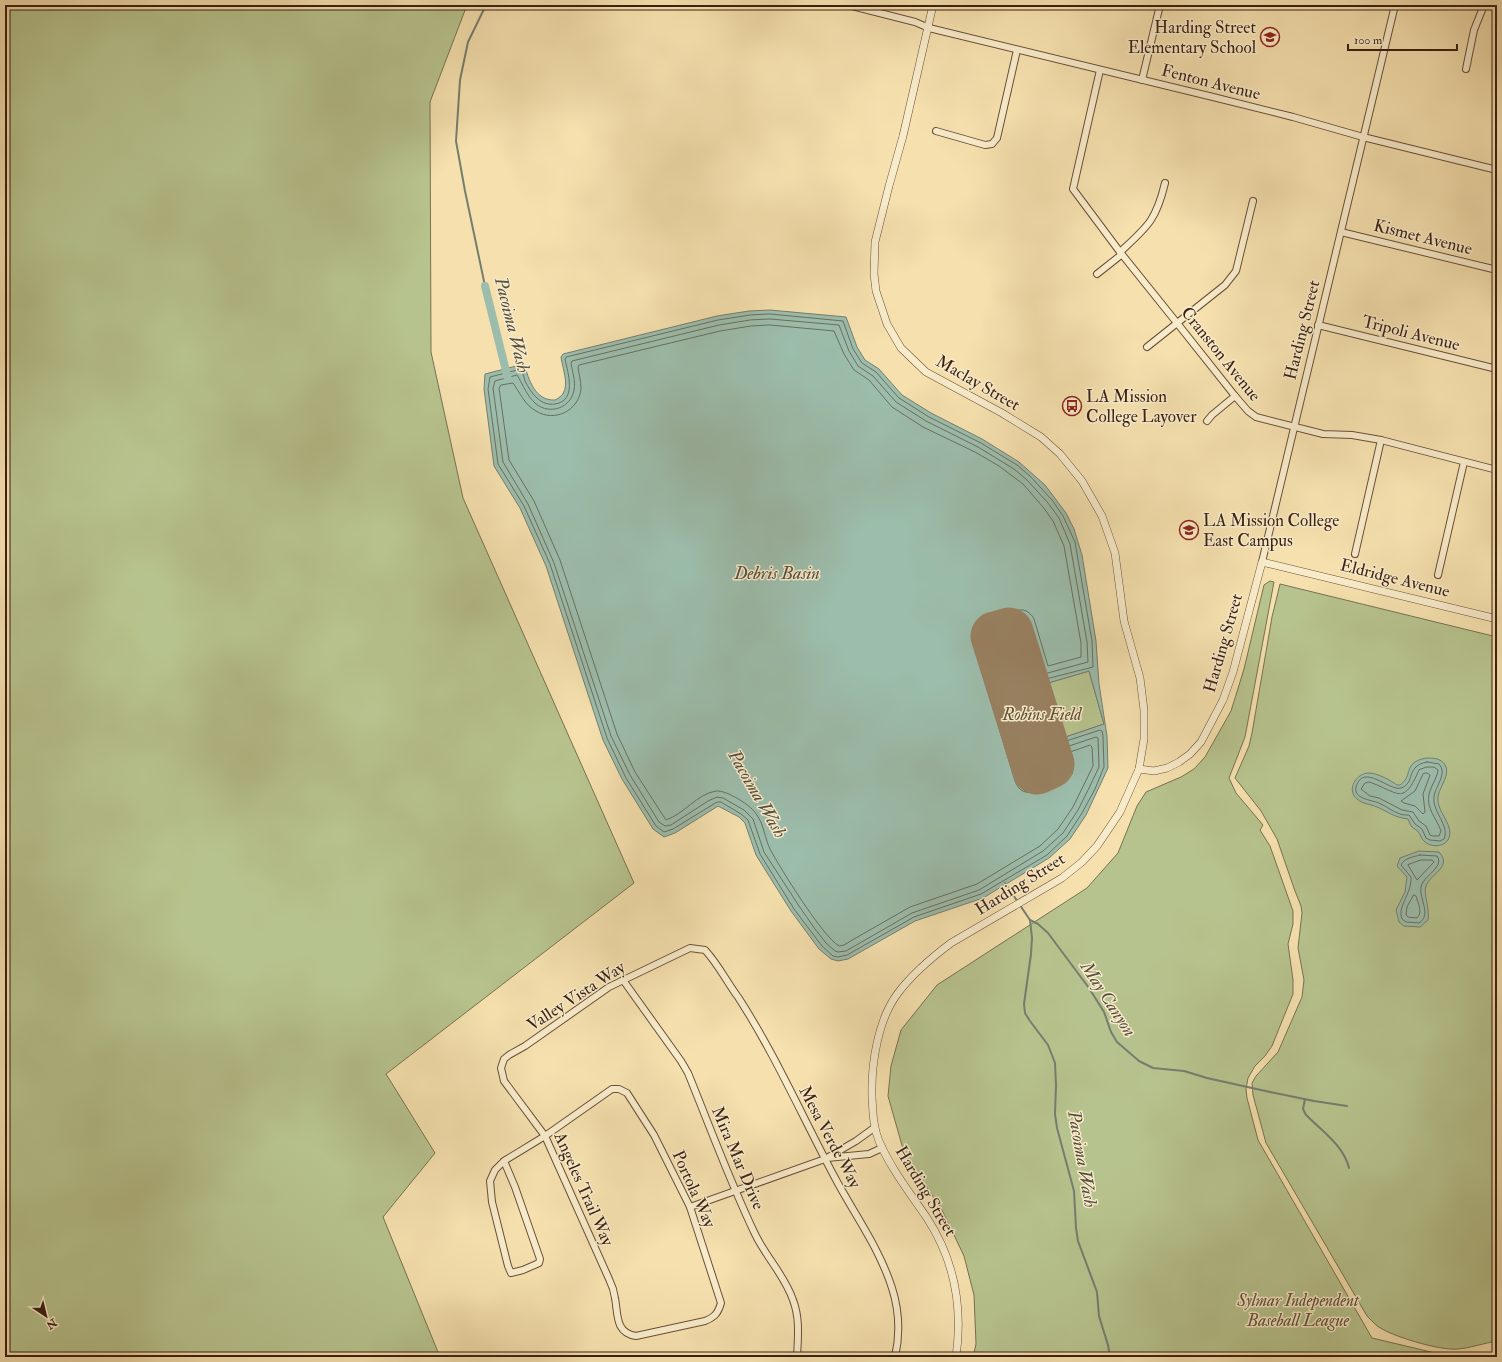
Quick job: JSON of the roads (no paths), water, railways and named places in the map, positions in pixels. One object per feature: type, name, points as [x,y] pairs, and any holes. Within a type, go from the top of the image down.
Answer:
[{"type":"street","name":"Fenton Avenue","points":[[848,5],[915,22],[929,28],[1293,117],[1363,137],[1497,170]]},
{"type":"street","name":"Maclay Street","points":[[933,5],[929,28],[876,242],[874,274],[876,291],[887,324],[901,348],[926,372],[1002,413],[1041,437],[1060,454],[1082,481],[1102,516],[1115,553],[1124,621],[1140,678],[1144,717],[1144,739],[1139,769]]},
{"type":"street","points":[[1142,80],[1160,5]]},
{"type":"street","name":"Harding Street","points":[[956,1357],[958,1316],[953,1272],[942,1246],[928,1220],[902,1182],[882,1148],[874,1128],[872,1088],[874,1058],[884,1019],[897,994],[935,955],[951,943],[1062,878],[1082,862],[1097,846],[1120,812],[1139,769],[1154,770],[1167,768],[1190,754],[1201,742],[1226,693],[1262,562],[1395,5]]},
{"type":"street","points":[[1466,69],[1474,30],[1484,5]]},
{"type":"street","points":[[936,131],[985,145],[992,144],[997,138],[1017,50]]},
{"type":"street","name":"Cranston Avenue","points":[[1100,70],[1073,189],[1120,254],[1178,323],[1248,412],[1256,417],[1322,434],[1352,435],[1381,440],[1497,470]]},
{"type":"street","points":[[1097,274],[1146,228],[1155,215],[1164,182]]},
{"type":"street","points":[[1146,347],[1225,285],[1236,271],[1253,201]]},
{"type":"street","name":"Kismet Avenue","points":[[1342,232],[1497,270]]},
{"type":"street","name":"Tripoli Avenue","points":[[1318,325],[1497,369]]},
{"type":"street","points":[[1207,421],[1235,396]]},
{"type":"street","points":[[1355,554],[1381,440]]},
{"type":"street","points":[[1438,575],[1464,462]]},
{"type":"street","name":"Eldridge Avenue","points":[[1262,562],[1497,619]]},
{"type":"street","name":"Valley Vista Way","points":[[500,1068],[504,1059],[509,1055],[525,1046],[623,980],[690,948],[696,948]]},
{"type":"street","name":"Mesa Verde Way","points":[[696,948],[705,950],[709,955],[752,1019],[852,1209],[879,1254],[893,1290],[896,1307],[898,1339],[895,1357]]},
{"type":"street","name":"Mira Mar Drive","points":[[623,980],[681,1061],[690,1079],[755,1235],[772,1264],[787,1285],[794,1300],[799,1321],[798,1357]]},
{"type":"street","name":"Angeles Trail Way","points":[[500,1068],[504,1081],[545,1136],[609,1279],[615,1298],[618,1320],[624,1331],[628,1335],[636,1336],[705,1321],[714,1317],[719,1311]]},
{"type":"street","name":"Portola Way","points":[[545,1136],[612,1089],[619,1089],[627,1093],[637,1106],[654,1136],[690,1207],[721,1303],[719,1311]]},
{"type":"street","points":[[690,1207],[825,1158],[856,1141],[874,1128]]},
{"type":"street","points":[[504,1161],[515,1187],[540,1259],[539,1263],[523,1270],[511,1273],[492,1202],[490,1181],[495,1170],[504,1161],[545,1136]]},
{"type":"street","points":[[825,1158],[869,1154],[882,1148]]},
{"type":"water","name":"Debris Basin","points":[[770,310],[846,317],[857,347],[865,360],[879,369],[902,395],[931,413],[982,439],[1019,462],[1045,485],[1066,513],[1074,529],[1082,555],[1096,641],[1099,684],[1107,736],[1108,768],[1086,815],[1070,839],[1049,858],[983,898],[915,921],[848,959],[838,961],[831,959],[819,949],[791,911],[756,855],[745,823],[739,817],[718,806],[675,833],[664,837],[653,829],[622,779],[603,740],[546,566],[520,508],[494,466],[484,389],[485,374],[524,364],[528,377],[538,393],[542,397],[555,400],[561,396],[565,387],[566,381],[561,357],[563,354],[717,316],[749,311]],"holes":[[[1021,625],[1038,686],[1089,671],[1104,724],[1051,742],[1058,768],[1030,778],[986,635]]]},
{"type":"water","points":[[1434,758],[1439,760],[1445,765],[1447,773],[1439,793],[1438,803],[1450,829],[1450,835],[1446,843],[1436,846],[1426,843],[1418,831],[1411,826],[1408,819],[1395,816],[1377,807],[1362,802],[1357,799],[1352,791],[1354,783],[1357,779],[1364,774],[1369,773],[1380,775],[1397,785],[1400,785],[1407,777],[1411,766],[1419,760]]},
{"type":"water","points":[[1419,851],[1439,852],[1443,857],[1443,862],[1442,866],[1426,886],[1425,893],[1428,920],[1420,927],[1404,926],[1399,922],[1396,910],[1405,892],[1407,877],[1397,866],[1400,858]]},
{"type":"waterway","name":"Pacoima Wash","points":[[485,286],[456,141],[460,80],[468,42],[486,5]]},
{"type":"waterway","name":"Pacoima Wash","points":[[485,286],[508,379]]},
{"type":"waterway","name":"Pacoima Wash","points":[[1005,883],[1030,920],[1032,938],[1024,1004],[1025,1013],[1048,1045],[1055,1063],[1055,1114],[1057,1128],[1074,1191],[1078,1241],[1097,1292],[1099,1316],[1110,1357]]},
{"type":"waterway","name":"May Canyon","points":[[1030,920],[1038,924],[1048,933],[1089,988],[1104,1012],[1111,1032],[1117,1042],[1139,1061],[1153,1068],[1184,1071],[1207,1078],[1270,1092],[1347,1106]]},
{"type":"waterway","points":[[1305,1099],[1303,1109],[1306,1115],[1337,1146],[1349,1168]]},
{"type":"place","name":"Harding Street Elementary School","points":[[1270,37]]},
{"type":"place","name":"LA Mission College Layover","points":[[1072,406]]},
{"type":"place","name":"LA Mission College East Campus","points":[[1189,530]]},
{"type":"park label","name":"Robins Field","points":[[1042,714]]},
{"type":"park label","name":"Sylmar Independent Baseball League","points":[[1298,1310]]}]
